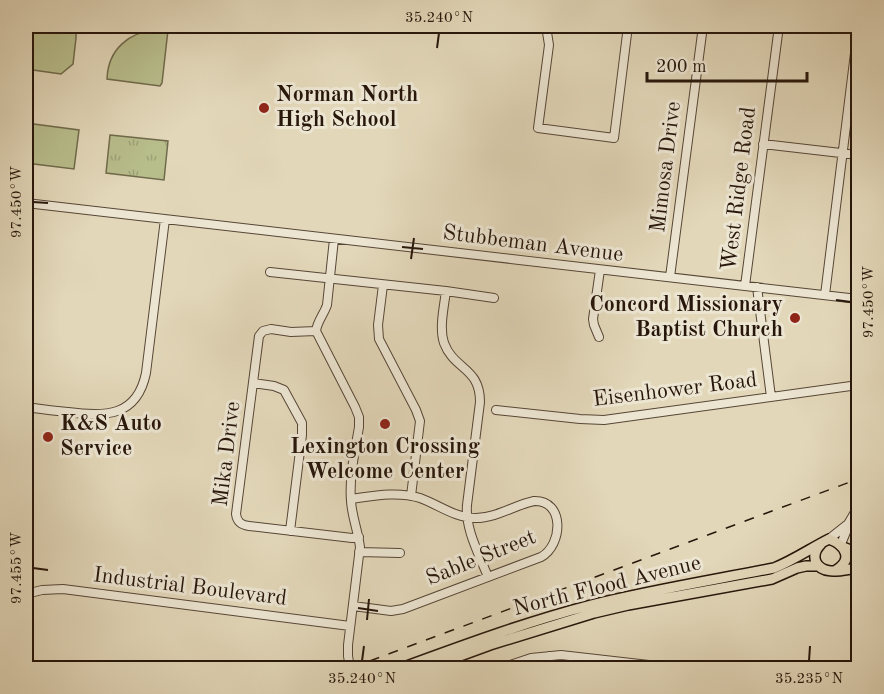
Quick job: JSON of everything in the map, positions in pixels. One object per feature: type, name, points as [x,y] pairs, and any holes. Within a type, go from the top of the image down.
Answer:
[{"type":"main road","points":[[858,553],[825,541],[816,549],[815,554],[819,566],[825,570],[858,568]]},
{"type":"main road","name":"North Flood Avenue","points":[[401,669],[487,637],[592,605],[774,568],[825,541]]},
{"type":"main road","points":[[836,570],[846,558],[842,546]]},
{"type":"main road","name":"North Flood Avenue","points":[[427,669],[490,645],[594,613],[772,579],[797,568],[819,566]]},
{"type":"street","points":[[546,26],[549,45],[538,129],[614,138],[628,26]]},
{"type":"street","name":"Mimosa Drive","points":[[670,278],[703,26]]},
{"type":"street","name":"West Ridge Road","points":[[745,286],[779,26]]},
{"type":"street","points":[[825,296],[858,29]]},
{"type":"street","points":[[764,144],[858,155]]},
{"type":"street","name":"Stubbeman Avenue","points":[[26,203],[858,299]]},
{"type":"street","points":[[26,407],[98,415],[122,409],[136,397],[143,386],[147,372],[165,219]]},
{"type":"street","points":[[334,239],[325,311],[315,331],[356,407],[358,417],[359,427],[351,499],[352,515],[359,537],[359,552],[348,651],[350,669]]},
{"type":"street","points":[[599,337],[593,320],[600,270]]},
{"type":"street","points":[[270,272],[494,298]]},
{"type":"street","points":[[383,285],[378,326],[380,339],[420,421],[411,496]]},
{"type":"street","points":[[757,287],[771,397]]},
{"type":"street","points":[[446,291],[442,328],[444,342],[450,354],[473,376],[479,391],[480,402],[466,517],[488,577]]},
{"type":"street","name":"Mika Drive","points":[[290,531],[245,525],[238,521],[236,513],[258,340],[263,332],[270,329],[291,332],[315,331]]},
{"type":"street","points":[[253,383],[282,389],[302,423],[303,435],[290,531],[359,537]]},
{"type":"street","name":"Eisenhower Road","points":[[496,410],[597,420],[858,386]]},
{"type":"street","name":"Sable Street","points":[[351,499],[378,495],[411,496],[426,500],[452,513],[477,518],[537,500],[552,507],[557,527],[555,540],[549,552],[541,557],[403,609],[390,611],[353,606]]},
{"type":"street","points":[[842,546],[848,524],[858,507]]},
{"type":"street","points":[[825,541],[848,524]]},
{"type":"street","points":[[359,552],[400,553]]},
{"type":"street","name":"Industrial Boulevard","points":[[26,594],[42,590],[69,590],[350,626]]},
{"type":"street","points":[[548,669],[549,656]]},
{"type":"street","points":[[501,669],[531,658],[549,656],[590,658],[675,669]]},
{"type":"green space","points":[[26,26],[76,26],[73,64],[61,74],[26,69]]},
{"type":"green space","points":[[158,29],[168,30],[160,86],[107,79],[111,59],[122,44],[138,34]]},
{"type":"green space","points":[[26,123],[79,130],[74,169],[26,163]]},
{"type":"green space","points":[[110,135],[168,141],[164,180],[106,173]]},
{"type":"railway","points":[[351,668],[858,479]]},
{"type":"place","name":"Norman North High School","points":[[264,108]]},
{"type":"place","name":"Concord Missionary Baptist Church","points":[[795,318]]},
{"type":"place","name":"Lexington Crossing Welcome Center","points":[[385,424]]},
{"type":"place","name":"K&S Auto Service","points":[[48,437]]}]
